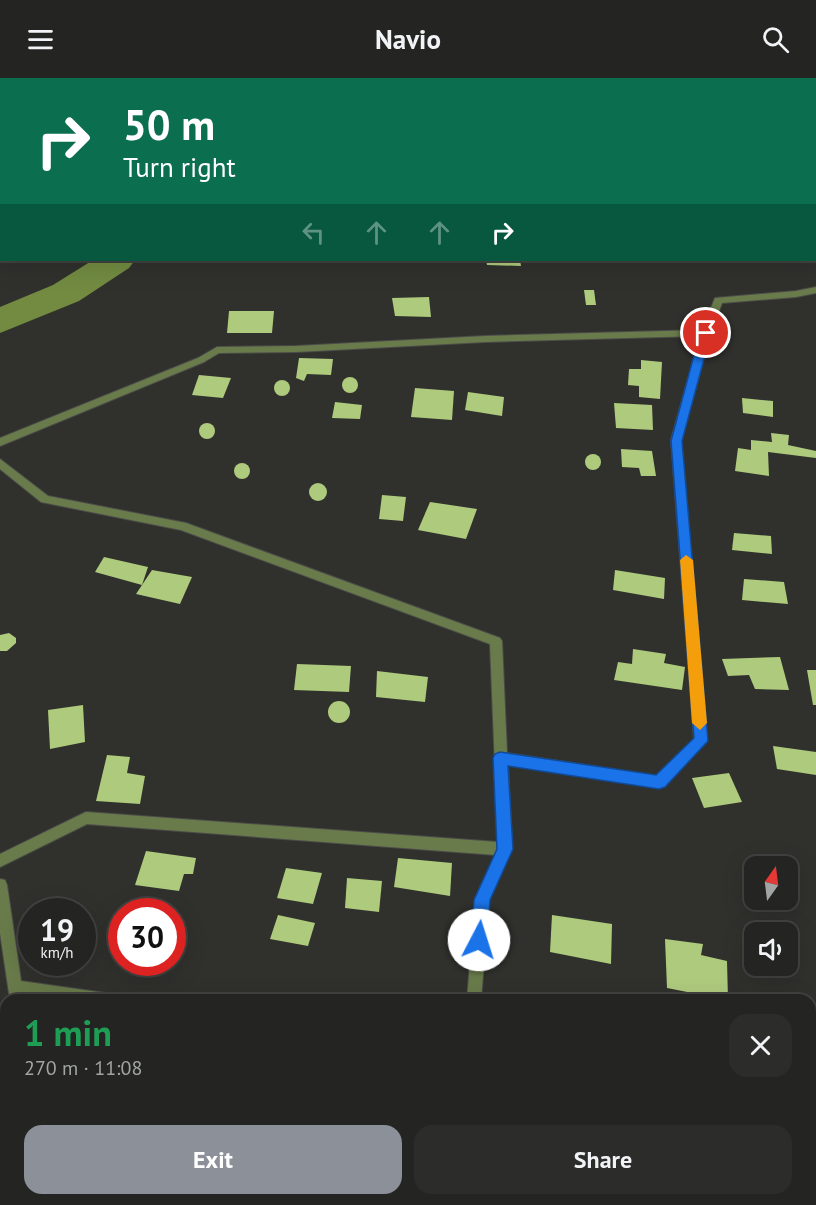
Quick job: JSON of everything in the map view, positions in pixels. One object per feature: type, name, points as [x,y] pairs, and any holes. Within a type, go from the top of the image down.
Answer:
[{"type":"street","points":[[500,758],[659,782],[701,741],[676,441],[706,333],[718,300],[796,294],[816,290]]},
{"type":"street","points":[[0,442],[201,360],[217,350],[706,333]]},
{"type":"street","points":[[0,463],[45,499],[182,525],[496,641],[505,849],[482,900],[474,994]]},
{"type":"street","points":[[0,861],[86,818],[505,849]]},
{"type":"street","points":[[0,885],[16,994]]},
{"type":"building","points":[[486,261],[520,261],[521,266],[487,265]]},
{"type":"building","points":[[584,290],[594,290],[596,305],[586,305]]},
{"type":"building","points":[[429,297],[431,317],[395,316],[392,298]]},
{"type":"building","points":[[229,311],[274,311],[272,333],[227,333]]},
{"type":"building","points":[[299,358],[333,359],[331,375],[307,374],[304,381],[296,378]]},
{"type":"building","points":[[641,360],[662,362],[660,399],[639,397],[639,386],[628,385],[629,369],[641,369]]},
{"type":"building","points":[[199,375],[231,378],[223,398],[192,395]]},
{"type":"building","points":[[350,377],[358,385],[350,393],[342,385]]},
{"type":"building","points":[[282,380],[290,388],[282,396],[274,388]]},
{"type":"building","points":[[415,388],[454,391],[452,420],[411,417]]},
{"type":"building","points":[[468,392],[504,397],[502,416],[465,410]]},
{"type":"building","points":[[742,398],[773,401],[773,417],[743,413]]},
{"type":"building","points":[[335,402],[362,405],[360,419],[332,418]]},
{"type":"building","points":[[614,403],[652,405],[653,430],[616,428]]},
{"type":"building","points":[[207,423],[213,425],[215,431],[213,437],[207,439],[201,437],[199,431],[201,425]]},
{"type":"building","points":[[771,433],[789,435],[788,445],[816,451],[816,458],[768,452],[769,476],[735,471],[738,448],[751,450],[751,440],[772,442]]},
{"type":"building","points":[[621,449],[652,451],[656,476],[641,476],[639,468],[622,467]]},
{"type":"building","points":[[590,454],[596,454],[601,462],[599,468],[590,470],[585,465],[585,459]]},
{"type":"building","points":[[239,463],[245,463],[250,471],[248,477],[239,479],[234,474],[234,468]]},
{"type":"building","points":[[318,483],[324,486],[327,492],[324,498],[318,501],[312,498],[309,492],[312,486]]},
{"type":"building","points":[[382,495],[406,497],[403,521],[379,519]]},
{"type":"building","points":[[430,502],[477,509],[466,539],[418,530]]},
{"type":"building","points":[[734,533],[771,536],[772,554],[732,550]]},
{"type":"building","points":[[104,557],[148,567],[142,585],[95,572]]},
{"type":"building","points":[[152,570],[192,577],[180,604],[136,594]]},
{"type":"building","points":[[615,570],[665,578],[664,599],[613,590]]},
{"type":"building","points":[[744,579],[784,582],[788,604],[742,600]]},
{"type":"building","points":[[9,633],[16,638],[16,643],[7,651],[0,651],[0,635]]},
{"type":"building","points":[[633,649],[666,654],[664,663],[685,667],[682,690],[614,680],[618,662],[632,664]]},
{"type":"building","points":[[780,657],[789,690],[755,689],[749,675],[728,676],[722,659]]},
{"type":"building","points":[[297,664],[351,666],[349,692],[294,690]]},
{"type":"building","points":[[807,670],[816,670],[816,705],[813,705]]},
{"type":"building","points":[[377,671],[428,677],[425,702],[376,697]]},
{"type":"building","points":[[339,701],[349,708],[350,712],[343,722],[339,723],[329,716],[328,712],[335,702]]},
{"type":"building","points":[[83,705],[85,742],[50,749],[48,710]]},
{"type":"building","points":[[773,746],[816,752],[816,775],[777,769]]},
{"type":"building","points":[[107,755],[130,757],[127,773],[145,776],[140,804],[96,801]]},
{"type":"building","points":[[729,773],[742,802],[704,808],[692,778]]},
{"type":"building","points":[[146,851],[196,858],[193,874],[184,874],[179,891],[135,885]]},
{"type":"building","points":[[398,858],[452,863],[450,896],[394,887]]},
{"type":"building","points":[[286,868],[322,873],[313,904],[277,898]]},
{"type":"building","points":[[347,878],[382,881],[379,912],[345,908]]},
{"type":"building","points":[[278,915],[315,923],[308,946],[270,939]]},
{"type":"building","points":[[552,915],[612,924],[611,964],[550,952]]},
{"type":"building","points":[[665,939],[703,944],[701,955],[727,961],[728,994],[698,994],[667,988]]},
{"type":"waterway","points":[[0,321],[66,293],[115,261]]},
{"type":"slow traffic","points":[[686,560],[700,723]]},
{"type":"route","points":[[479,940],[482,900],[505,849],[500,758],[659,782],[701,741],[676,441],[706,333]]}]
